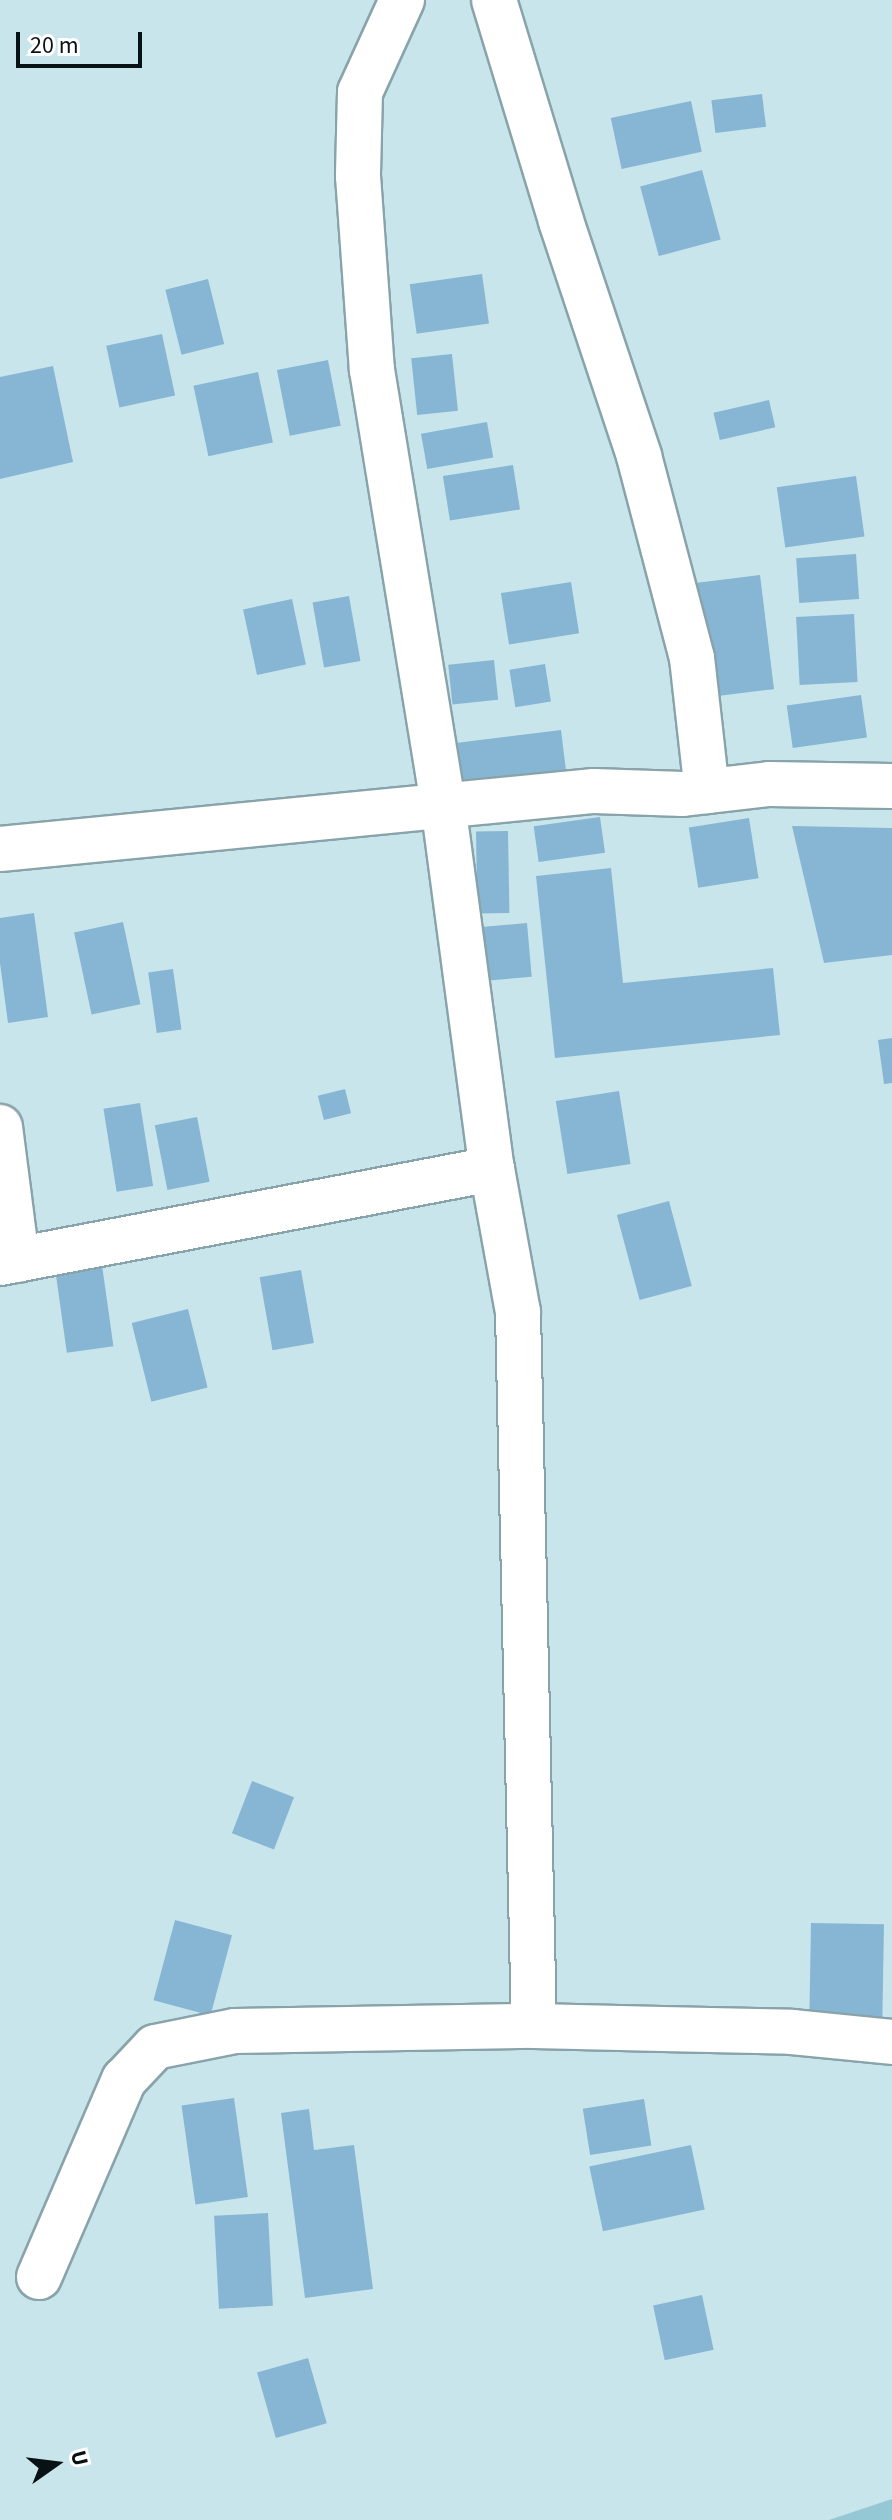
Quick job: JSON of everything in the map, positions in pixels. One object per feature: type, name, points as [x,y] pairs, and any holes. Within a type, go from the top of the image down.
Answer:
[{"type":"street","points":[[402,0],[360,92],[358,176],[372,370],[443,804],[492,1169],[518,1312],[534,2026]]},
{"type":"street","points":[[494,0],[561,221],[639,456],[692,658],[707,791]]},
{"type":"street","points":[[0,849],[594,791],[707,791],[769,784],[892,786]]},
{"type":"street","points":[[0,1127],[8,1262],[492,1169]]},
{"type":"street","points":[[39,2277],[124,2080],[155,2047],[235,2031],[534,2026],[792,2032],[892,2042]]},
{"type":"shaded area","points":[[892,2499],[892,2520],[829,2520]]},
{"type":"building","points":[[762,94],[766,127],[715,133],[711,100]]},
{"type":"building","points":[[691,101],[702,152],[622,169],[611,118]]},
{"type":"building","points":[[702,170],[721,240],[659,256],[640,187]]},
{"type":"building","points":[[482,274],[489,324],[417,334],[410,284]]},
{"type":"building","points":[[208,279],[224,344],[182,355],[165,290]]},
{"type":"building","points":[[162,334],[175,396],[119,407],[106,346]]},
{"type":"building","points":[[452,354],[458,411],[417,415],[411,358]]},
{"type":"building","points":[[328,360],[341,426],[290,436],[277,370]]},
{"type":"building","points":[[53,366],[73,462],[0,479],[0,377]]},
{"type":"building","points":[[258,372],[273,442],[208,456],[193,386]]},
{"type":"building","points":[[769,400],[775,427],[720,440],[713,413]]},
{"type":"building","points":[[487,422],[493,457],[427,469],[421,434]]},
{"type":"building","points":[[513,465],[520,509],[450,521],[443,476]]},
{"type":"building","points":[[856,476],[864,536],[785,548],[777,487]]},
{"type":"building","points":[[856,554],[859,599],[799,603],[796,558]]},
{"type":"building","points":[[760,575],[774,689],[711,697],[697,583]]},
{"type":"building","points":[[571,582],[579,633],[509,644],[501,593]]},
{"type":"building","points":[[349,596],[360,661],[324,667],[313,602]]},
{"type":"building","points":[[292,599],[306,665],[257,675],[243,609]]},
{"type":"building","points":[[854,614],[858,682],[800,685],[796,617]]},
{"type":"building","points":[[494,660],[498,700],[452,705],[448,665]]},
{"type":"building","points":[[545,664],[551,702],[515,707],[509,670]]},
{"type":"building","points":[[861,695],[867,738],[793,748],[787,705]]},
{"type":"building","points":[[561,730],[566,771],[463,783],[458,743]]},
{"type":"building","points":[[600,817],[605,853],[539,862],[534,826]]},
{"type":"building","points":[[749,818],[759,878],[698,888],[689,828]]},
{"type":"building","points":[[792,826],[892,828],[892,955],[824,963]]},
{"type":"building","points":[[508,831],[509,913],[477,914],[476,832]]},
{"type":"building","points":[[611,868],[623,983],[773,968],[780,1035],[555,1058],[536,876]]},
{"type":"building","points":[[34,913],[48,1017],[8,1023],[0,963],[0,918]]},
{"type":"building","points":[[123,922],[140,1004],[92,1015],[74,932]]},
{"type":"building","points":[[527,923],[532,977],[483,981],[478,927]]},
{"type":"building","points":[[173,969],[181,1029],[157,1033],[148,972]]},
{"type":"building","points":[[892,1038],[892,1083],[884,1084],[878,1040]]},
{"type":"building","points":[[345,1089],[351,1113],[324,1120],[318,1096]]},
{"type":"building","points":[[619,1091],[631,1164],[567,1174],[556,1101]]},
{"type":"building","points":[[140,1103],[153,1186],[117,1192],[103,1109]]},
{"type":"building","points":[[197,1117],[210,1182],[167,1190],[155,1125]]},
{"type":"building","points":[[669,1201],[692,1286],[640,1300],[617,1215]]},
{"type":"building","points":[[102,1265],[113,1346],[67,1353],[55,1272]]},
{"type":"building","points":[[301,1270],[314,1343],[272,1350],[260,1277]]},
{"type":"building","points":[[188,1309],[208,1388],[151,1402],[132,1323]]},
{"type":"building","points":[[252,1781],[294,1797],[274,1849],[232,1833]]},
{"type":"building","points":[[175,1920],[232,1935],[211,2015],[154,2000]]},
{"type":"building","points":[[811,1923],[884,1924],[882,2024],[809,2023]]},
{"type":"building","points":[[234,2098],[248,2197],[195,2204],[182,2105]]},
{"type":"building","points":[[644,2099],[651,2145],[590,2155],[583,2109]]},
{"type":"building","points":[[309,2109],[314,2150],[354,2145],[373,2289],[305,2298],[281,2113]]},
{"type":"building","points":[[691,2145],[705,2210],[603,2231],[589,2167]]},
{"type":"building","points":[[268,2213],[273,2306],[219,2309],[214,2216]]},
{"type":"building","points":[[702,2295],[714,2350],[665,2360],[653,2305]]},
{"type":"building","points":[[308,2358],[327,2423],[276,2438],[257,2373]]}]
